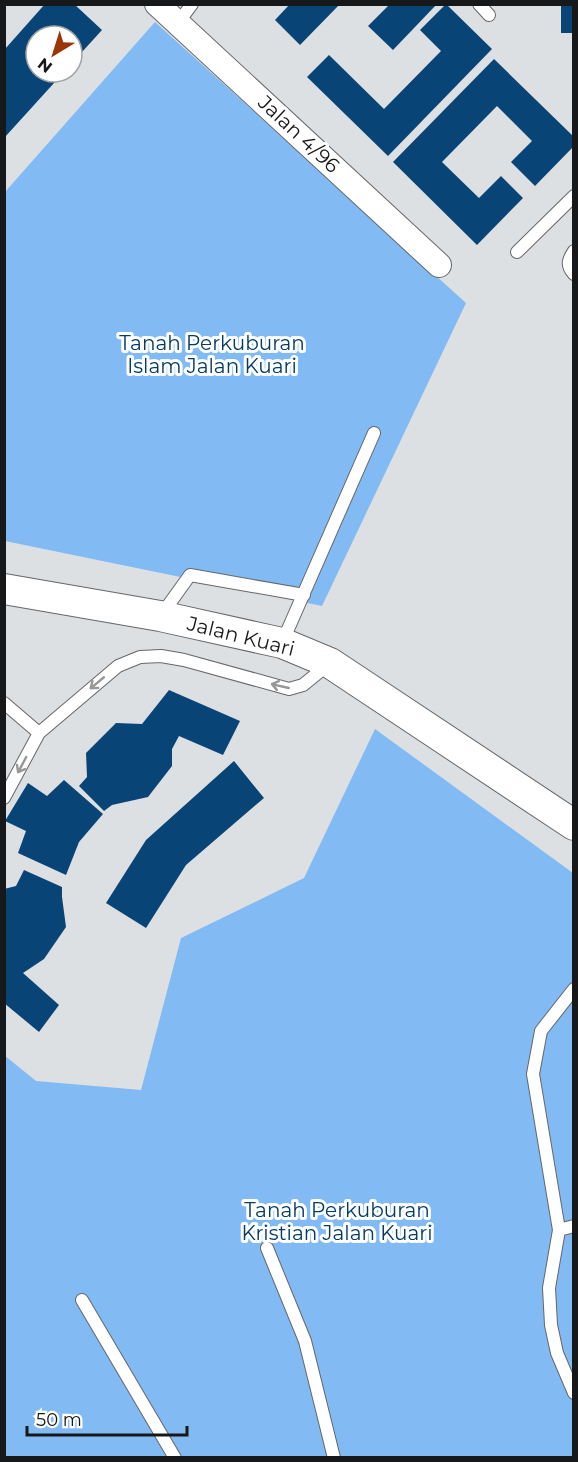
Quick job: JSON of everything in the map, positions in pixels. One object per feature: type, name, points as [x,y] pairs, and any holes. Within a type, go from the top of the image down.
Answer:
[{"type":"street","name":"Jalan 4/96","points":[[157,4],[185,14],[439,265]]},
{"type":"street","name":"Jalan Kuari","points":[[4,589],[160,616],[282,643],[330,663],[573,825]]},
{"type":"lane","points":[[479,4],[489,15]]},
{"type":"lane","points":[[517,252],[573,196]]},
{"type":"lane","points":[[573,251],[568,261],[568,268],[573,274]]},
{"type":"lane","points":[[282,643],[375,433]]},
{"type":"lane","points":[[160,616],[190,575],[304,595]]},
{"type":"lane","points":[[4,798],[39,733],[118,666],[140,657],[161,656],[184,660],[289,689],[303,686],[330,663]]},
{"type":"lane","points":[[4,703],[39,733]]},
{"type":"lane","points":[[573,989],[541,1031],[533,1074],[559,1230],[549,1288],[551,1325],[557,1353],[573,1393]]},
{"type":"lane","points":[[559,1230],[573,1226]]},
{"type":"lane","points":[[267,1248],[305,1341],[334,1458]]},
{"type":"lane","points":[[82,1300],[176,1458]]},
{"type":"green space","name":"Tanah Perkuburan Islam Jalan Kuari","points":[[155,22],[466,303],[322,606],[5,541],[5,192]]},
{"type":"green space","name":"Tanah Perkuburan Kristian Jalan Kuari","points":[[375,729],[573,873],[573,1457],[5,1457],[4,1055],[36,1081],[141,1090],[181,938],[304,878]]},
{"type":"building","points":[[45,4],[74,4],[102,30],[84,50],[84,24],[27,24]]},
{"type":"building","points":[[290,4],[340,4],[300,45],[275,20]]},
{"type":"building","points":[[390,4],[437,4],[393,50],[368,26]]},
{"type":"building","points":[[446,4],[492,49],[388,156],[307,77],[329,55],[384,109],[441,51],[420,30]]},
{"type":"building","points":[[561,5],[574,5],[574,33],[561,33]]},
{"type":"building","points":[[24,28],[24,84],[53,84],[5,137],[5,49]]},
{"type":"building","points":[[494,59],[574,137],[574,146],[535,186],[511,162],[532,141],[497,106],[442,162],[479,198],[501,176],[523,198],[477,245],[393,162]]},
{"type":"building","points":[[169,690],[240,721],[223,755],[179,736],[172,749],[172,766],[148,797],[112,805],[104,811],[79,786],[87,777],[86,753],[116,723],[142,724]]},
{"type":"building","points":[[234,761],[264,798],[186,865],[146,928],[106,903],[146,840]]},
{"type":"building","points":[[64,780],[103,814],[79,842],[66,875],[18,853],[26,831],[5,821],[28,783],[47,796]]},
{"type":"building","points":[[24,870],[62,887],[66,927],[44,959],[23,973],[59,1005],[39,1032],[4,1003],[4,889],[16,886]]}]
